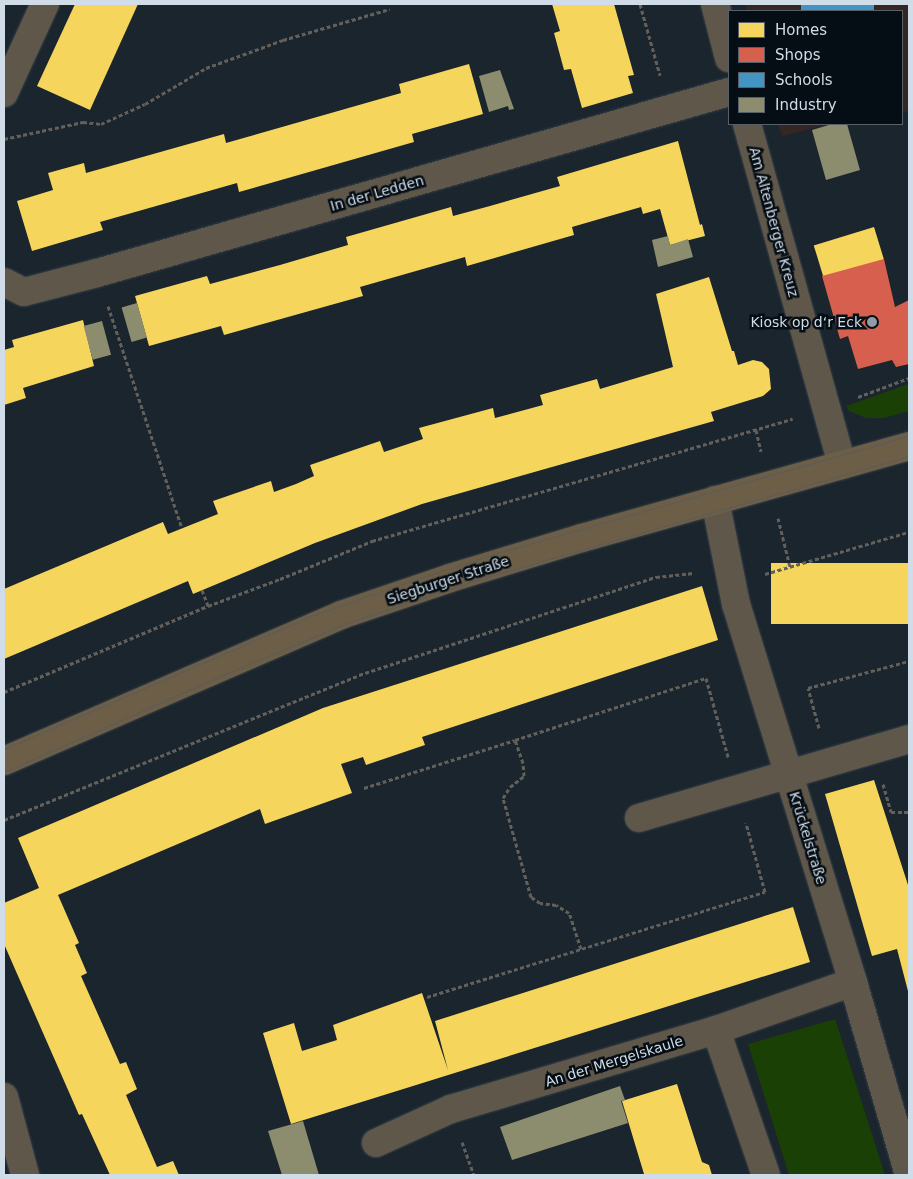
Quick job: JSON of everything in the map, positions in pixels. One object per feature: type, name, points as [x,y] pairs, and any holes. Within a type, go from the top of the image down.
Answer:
[{"type":"main road","name":"Siegburger Straße","points":[[4,760],[340,615],[450,578],[715,500],[909,446]]},
{"type":"street","points":[[4,93],[45,4]]},
{"type":"street","points":[[715,4],[728,54]]},
{"type":"street","name":"In der Ledden","points":[[14,287],[97,273],[728,92]]},
{"type":"street","name":"Am Altenberger Kreuz","points":[[747,125],[842,465]]},
{"type":"street","name":"Krückelstraße","points":[[715,500],[728,574],[853,982],[909,1175]]},
{"type":"street","points":[[639,818],[909,739]]},
{"type":"street","name":"An der Mergelskaule","points":[[376,1143],[451,1109],[716,1030],[853,982]]},
{"type":"street","points":[[716,1030],[766,1175]]},
{"type":"street","points":[[4,1097],[25,1175]]},
{"type":"path","points":[[640,4],[670,110]]},
{"type":"path","points":[[4,139],[83,122],[101,124],[144,104],[206,68],[283,40],[390,9]]},
{"type":"path","points":[[97,273],[182,528]]},
{"type":"path","points":[[4,692],[208,606],[372,541],[826,409],[909,378]]},
{"type":"path","points":[[4,820],[359,675],[656,577],[696,573],[768,573],[909,532]]},
{"type":"path","points":[[202,590],[208,606]]},
{"type":"path","points":[[828,763],[808,688],[909,661]]},
{"type":"path","points":[[364,788],[706,678],[765,892],[427,997]]},
{"type":"path","points":[[515,740],[523,763],[524,776],[510,787],[503,798],[531,896],[540,903],[556,905],[569,913],[581,949]]},
{"type":"path","points":[[873,750],[892,812],[909,812]]},
{"type":"shaded area","points":[[745,4],[909,4],[909,111],[903,112],[903,10],[747,10]]},
{"type":"shaded area","points":[[778,125],[827,125],[782,136]]},
{"type":"green space","points":[[909,384],[909,411],[884,418],[866,418],[849,411],[846,406]]},
{"type":"green space","points":[[835,1019],[885,1175],[789,1175],[748,1044]]},
{"type":"building: Homes","points":[[75,4],[138,4],[90,110],[37,86]]},
{"type":"building: Homes","points":[[552,4],[614,4],[634,75],[628,76],[633,93],[582,108],[571,69],[564,70],[554,33],[560,31]]},
{"type":"building: Homes","points":[[469,64],[483,114],[412,134],[414,142],[239,192],[237,183],[100,222],[103,230],[32,251],[17,201],[53,190],[48,173],[84,163],[86,173],[224,134],[226,143],[401,93],[399,84]]},
{"type":"building: Homes","points":[[678,141],[700,225],[702,224],[705,236],[670,245],[660,209],[643,214],[641,207],[572,227],[574,235],[467,266],[465,257],[360,287],[363,296],[224,335],[221,326],[149,346],[135,296],[207,276],[210,284],[280,265],[348,245],[346,237],[451,207],[453,216],[490,206],[560,186],[557,177]]},
{"type":"building: Homes","points":[[874,227],[884,260],[824,278],[814,245]]},
{"type":"building: Homes","points":[[709,277],[738,365],[753,360],[762,362],[769,369],[771,389],[763,396],[711,412],[714,421],[422,504],[315,543],[193,594],[188,581],[4,659],[4,589],[163,522],[168,534],[218,514],[213,501],[271,481],[274,492],[296,484],[314,476],[310,465],[380,441],[384,452],[423,439],[419,428],[493,408],[495,418],[543,405],[540,395],[597,379],[600,389],[673,367],[656,294]]},
{"type":"building: Homes","points":[[83,320],[94,366],[23,388],[26,398],[4,405],[4,350],[14,347],[12,340]]},
{"type":"building: Homes","points":[[771,563],[909,563],[909,624],[771,624]]},
{"type":"building: Homes","points":[[702,586],[718,640],[422,737],[425,745],[366,765],[363,757],[341,764],[352,793],[265,824],[260,809],[58,895],[79,943],[75,945],[87,973],[81,976],[120,1064],[126,1062],[137,1089],[126,1095],[157,1167],[173,1161],[179,1175],[110,1175],[82,1114],[79,1115],[4,944],[4,903],[39,888],[18,838],[323,708]]},
{"type":"building: Homes","points":[[874,780],[909,888],[909,995],[897,949],[872,956],[825,794]]},
{"type":"building: Homes","points":[[793,907],[810,962],[291,1124],[263,1033],[294,1023],[302,1051],[337,1040],[333,1025],[422,993],[448,1070],[435,1021]]},
{"type":"building: Homes","points":[[677,1084],[702,1162],[709,1165],[712,1175],[640,1175],[644,1174],[622,1101]]},
{"type":"building: Shops","name":"Kiosk op d‘r Eck","points":[[884,259],[895,307],[909,300],[909,364],[896,367],[892,360],[858,369],[848,336],[840,339],[822,276]]},
{"type":"building: Schools","points":[[801,4],[874,4],[874,10],[801,10]]},
{"type":"building: Industry","points":[[500,70],[514,109],[509,110],[508,106],[489,112],[479,76]]},
{"type":"building: Industry","points":[[829,125],[847,125],[860,170],[826,180],[812,130]]},
{"type":"building: Industry","points":[[668,236],[670,245],[688,239],[693,257],[658,267],[652,240]]},
{"type":"building: Industry","points":[[137,303],[147,338],[132,342],[122,307]]},
{"type":"building: Industry","points":[[102,321],[111,355],[93,360],[84,326]]},
{"type":"building: Industry","points":[[620,1086],[625,1100],[621,1101],[628,1123],[512,1160],[500,1127]]},
{"type":"building: Industry","points":[[303,1121],[319,1175],[282,1175],[268,1131]]},
{"type":"tram line","points":[[4,749],[311,616],[402,584],[504,551],[909,436]]},
{"type":"tram line","points":[[4,772],[230,672],[347,623],[473,581],[909,456]]},
{"type":"place","name":"Kiosk op d‘r Eck","points":[[872,322]]}]
